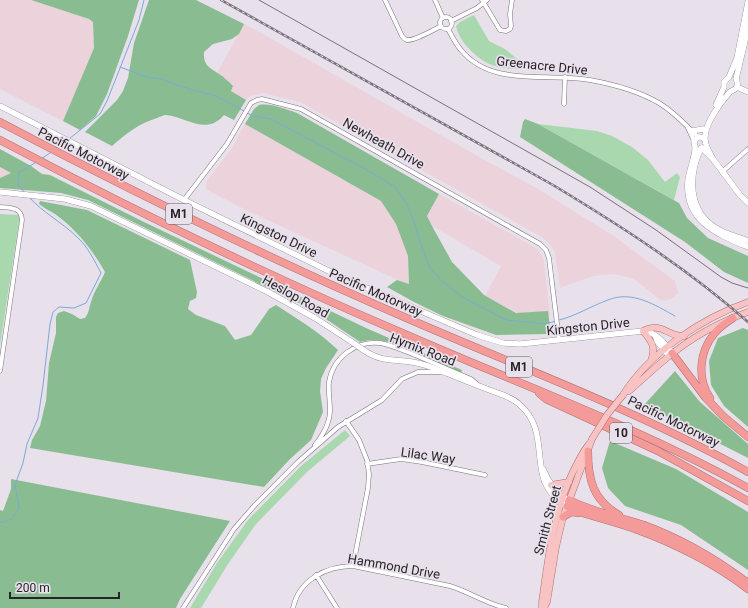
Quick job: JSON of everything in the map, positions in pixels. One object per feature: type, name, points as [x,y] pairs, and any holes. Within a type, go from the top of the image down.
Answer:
[{"type":"highway","name":"Pacific Motorway","points":[[0,122],[156,203],[303,272],[413,321],[619,408],[660,427],[748,472]]},
{"type":"highway","name":"Pacific Motorway","points":[[0,140],[149,216],[318,296],[406,335],[640,433],[680,452],[748,488]]},
{"type":"highway","points":[[714,408],[703,384],[701,373],[703,356],[714,333],[733,318]]},
{"type":"highway","points":[[668,352],[714,408],[748,437]]},
{"type":"highway","name":"10","points":[[533,389],[546,399],[676,460],[748,501]]},
{"type":"highway","points":[[588,451],[591,483],[596,493],[612,510],[630,520]]},
{"type":"highway","points":[[565,501],[585,513],[634,529],[678,547],[718,568],[748,589]]},
{"type":"highway","points":[[565,501],[630,520],[676,538],[748,583]]},
{"type":"highway","points":[[563,518],[571,512],[585,513]]},
{"type":"main road","name":"Smith Street","points":[[543,608],[547,602],[569,482],[583,451],[607,415],[623,395],[684,336],[720,314],[748,302]]},
{"type":"main road","name":"Smith Street","points":[[623,395],[628,386],[650,363],[703,332],[748,312]]},
{"type":"main road","points":[[650,363],[653,354],[653,345],[643,331],[649,328],[658,328],[666,330],[677,336],[684,336]]},
{"type":"main road","name":"Smith Street","points":[[543,608],[542,602],[548,553],[565,501],[588,451],[591,441]]},
{"type":"main road","points":[[551,485],[569,482]]},
{"type":"street","points":[[385,0],[402,36],[407,40],[414,39],[440,26],[443,18],[435,0]]},
{"type":"street","points":[[451,21],[473,10],[484,1],[500,30],[506,31],[510,29],[511,26],[510,14],[512,0]]},
{"type":"street","points":[[748,2],[739,50],[729,77],[725,80],[724,87],[703,129],[692,185],[694,199],[698,209],[708,222],[716,228],[748,241]]},
{"type":"street","points":[[443,18],[449,18],[451,21]]},
{"type":"street","points":[[737,87],[738,83],[736,80],[747,33],[748,20]]},
{"type":"street","points":[[440,26],[448,29],[452,24],[451,21]]},
{"type":"street","name":"Greenacre Drive","points":[[448,29],[455,42],[464,53],[476,63],[490,71],[507,75],[565,77],[591,80],[642,95],[666,108],[690,129],[700,143]]},
{"type":"street","points":[[564,104],[565,77]]},
{"type":"street","points":[[729,77],[733,77],[736,80]]},
{"type":"street","points":[[724,87],[730,91]]},
{"type":"street","points":[[737,87],[730,91],[717,107],[700,143],[689,173],[688,185],[689,198],[699,219],[712,231],[748,247]]},
{"type":"street","points":[[737,87],[748,92]]},
{"type":"street","name":"Newheath Drive","points":[[184,200],[227,144],[248,107],[254,101],[262,99],[302,108],[540,244],[546,250],[549,258],[559,340]]},
{"type":"street","name":"Kingston Drive","points":[[0,106],[80,148],[341,277],[477,335],[503,343],[520,344],[643,331],[661,338],[668,352]]},
{"type":"street","points":[[690,129],[703,129]]},
{"type":"street","points":[[700,143],[740,196],[748,203]]},
{"type":"street","points":[[722,172],[748,149]]},
{"type":"street","points":[[698,156],[710,157]]},
{"type":"street","name":"Heslop Road","points":[[0,192],[55,198],[91,206],[240,278],[292,305],[362,349],[380,358],[418,363],[509,397],[518,403],[531,418],[536,431],[540,471],[545,485],[550,493],[565,501]]},
{"type":"street","points":[[0,207],[15,208],[19,211],[22,220],[0,371]]},
{"type":"street","name":"Hymix Road","points":[[311,450],[322,437],[329,420],[329,383],[334,367],[348,352],[362,345],[379,343],[393,346],[471,379],[479,386]]},
{"type":"street","name":"Hymix Road","points":[[183,608],[212,562],[240,522],[254,505],[311,450],[346,421],[382,400],[398,383],[409,375],[427,371],[442,372]]},
{"type":"street","points":[[346,421],[359,440],[369,474],[368,488],[353,566]]},
{"type":"street","name":"Lilac Way","points":[[367,464],[401,459],[485,475]]},
{"type":"street","name":"Heslop Road","points":[[540,462],[551,485],[565,501]]},
{"type":"street","name":"Hammond Drive","points":[[293,608],[302,587],[316,575],[328,569],[353,566],[459,588],[495,606],[506,608]]},
{"type":"street","points":[[316,575],[337,608]]},
{"type":"shaded area","points":[[0,0],[31,0],[89,19],[93,22],[94,48],[63,121],[0,89]]},
{"type":"shaded area","points":[[244,24],[538,189],[612,235],[675,281],[678,293],[671,299],[662,301],[634,279],[614,274],[593,276],[560,288],[555,252],[547,241],[540,236],[300,102],[263,93],[250,96],[246,100],[231,91],[233,86],[217,73]]},
{"type":"shaded area","points":[[245,124],[381,201],[396,224],[408,256],[409,285],[250,212],[207,190],[207,181],[232,148]]},
{"type":"shaded area","points":[[0,167],[11,173],[0,178]]},
{"type":"shaded area","points":[[439,194],[536,248],[544,261],[550,315],[518,313],[485,296],[501,266],[432,226],[427,216]]},
{"type":"green space","points":[[31,0],[139,0],[107,94],[96,116],[80,130],[63,121],[94,48],[93,22],[89,19]]},
{"type":"green space","points":[[149,0],[196,0],[244,24],[239,34],[232,39],[213,44],[204,52],[204,57],[207,66],[233,86],[231,91],[246,100],[234,120],[224,115],[217,121],[203,125],[174,116],[165,115],[138,126],[112,146],[85,132],[117,100],[123,91],[128,78],[134,43]]},
{"type":"green space","points":[[474,15],[489,41],[505,49],[518,60],[519,69],[494,66],[482,60],[464,43],[456,26],[460,22]]},
{"type":"green space","points":[[259,105],[283,108],[297,113],[439,194],[427,216],[452,262],[484,295],[516,313],[548,311],[550,327],[548,334],[496,335],[443,316],[387,287],[397,280],[409,284],[408,256],[396,224],[381,201],[245,124],[254,109]]},
{"type":"green space","points":[[525,119],[538,124],[679,203],[687,218],[708,238],[748,256],[748,283],[724,272],[685,242],[520,137]]},
{"type":"green space","points":[[538,124],[597,131],[612,136],[632,147],[648,160],[665,182],[677,173],[680,177],[674,200]]},
{"type":"green space","points":[[0,149],[31,166],[42,174],[50,175],[144,222],[366,328],[462,370],[461,373],[393,343],[377,340],[360,342],[311,309],[88,200],[61,193],[0,188],[0,178],[11,173],[0,167]]},
{"type":"green space","points":[[40,201],[87,210],[190,260],[197,292],[196,298],[190,301],[188,309],[196,315],[225,326],[235,340],[251,335],[269,309],[276,305],[316,332],[338,350],[326,368],[321,379],[320,391],[323,412],[311,440],[289,460],[264,487],[30,448],[32,440],[40,426],[46,401],[49,363],[56,333],[56,317],[58,313],[64,311],[80,319],[85,318],[94,294],[105,272],[95,255],[77,233],[63,220],[39,204]]},
{"type":"green space","points":[[0,214],[20,215],[0,345]]},
{"type":"green space","points":[[743,328],[748,330],[748,427],[724,406],[711,385],[709,361],[718,338]]},
{"type":"green space","points":[[675,371],[700,402],[748,444],[748,458],[644,405]]},
{"type":"green space","points":[[345,430],[350,436],[308,471],[256,524],[228,564],[201,608],[190,608],[217,563],[248,520],[301,466]]},
{"type":"green space","points":[[610,441],[676,469],[748,512],[748,570],[681,525],[625,506],[608,488],[602,468]]},
{"type":"green space","points":[[11,479],[230,521],[180,599],[176,608],[0,608],[0,510],[3,511],[11,489]]},
{"type":"waterway","points":[[69,139],[100,114],[107,101],[139,20],[144,0]]},
{"type":"waterway","points":[[120,67],[147,77],[161,79],[179,86],[216,96],[244,111]]},
{"type":"waterway","points":[[247,113],[253,116],[271,119],[367,170],[395,187],[407,204],[430,268],[442,281],[462,297],[506,320],[545,324],[556,321]]},
{"type":"waterway","points":[[56,148],[65,142]]},
{"type":"waterway","points":[[41,159],[50,153]]},
{"type":"waterway","points":[[24,192],[18,185],[19,172],[35,163]]},
{"type":"waterway","points":[[0,523],[12,519],[19,508],[15,485],[23,463],[27,444],[38,418],[50,324],[53,312],[59,307],[74,308],[86,303],[101,273],[81,241],[34,203],[29,197]]},
{"type":"waterway","points":[[559,320],[617,297],[643,300],[675,316]]},
{"type":"tram line","points":[[259,0],[590,187],[656,230],[721,277],[732,283],[748,288]]},
{"type":"railway","points":[[221,0],[578,200],[629,232],[678,266],[748,322]]}]
